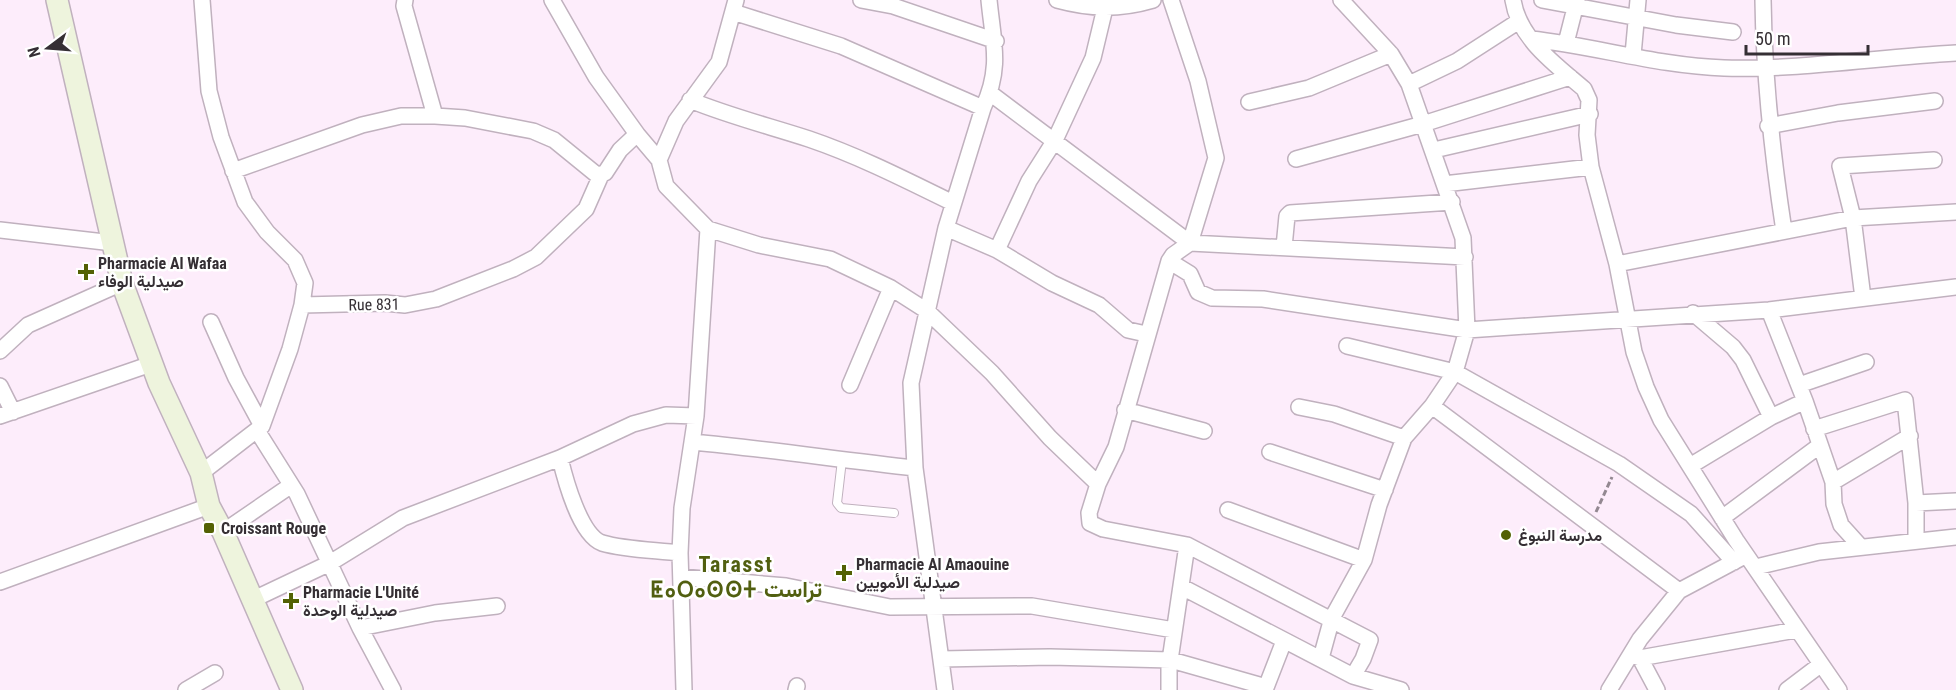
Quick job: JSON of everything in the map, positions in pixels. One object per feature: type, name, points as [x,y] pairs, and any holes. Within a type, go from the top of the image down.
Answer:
[{"type":"street","points":[[57,0],[122,283],[151,364],[201,472],[209,506],[224,532],[292,690]]},
{"type":"street","points":[[201,472],[260,429],[290,349],[302,305],[304,283],[295,260],[245,202],[233,171],[209,91],[202,0]]},
{"type":"street","points":[[405,0],[404,6],[435,116]]},
{"type":"street","points":[[552,0],[596,76],[636,134],[659,160],[666,186],[708,229],[759,245],[816,254],[842,263],[891,288],[927,310],[992,373],[1050,438],[1098,484]]},
{"type":"street","points":[[861,0],[893,6],[996,41]]},
{"type":"street","points":[[945,690],[915,468],[911,382],[946,228],[983,108],[990,93],[996,41],[989,0]]},
{"type":"street","points":[[1057,0],[1082,7],[1105,8],[1153,0]]},
{"type":"street","points":[[1171,0],[1198,81],[1215,148],[1215,167],[1190,243],[1173,255],[1169,261],[1146,334],[1116,447],[1098,484],[1089,513],[1090,523],[1103,529],[1187,545],[1332,618],[1370,640],[1353,676]]},
{"type":"street","points":[[1321,658],[1332,618],[1364,560],[1384,490],[1404,438],[1432,406],[1455,372],[1467,330],[1463,238],[1409,84],[1391,54],[1341,0]]},
{"type":"street","points":[[1513,0],[1519,21],[1531,39],[1584,89],[1590,114],[1587,135],[1591,167],[1617,264],[1634,352],[1654,403],[1722,518],[1745,562],[1839,690]]},
{"type":"street","points":[[1542,0],[1576,2],[1636,18],[1733,32]]},
{"type":"street","points":[[1633,55],[1638,0]]},
{"type":"street","points":[[1763,0],[1768,126],[1784,231]]},
{"type":"street","points":[[1566,43],[1576,2]]},
{"type":"street","points":[[659,160],[676,121],[719,62],[734,6],[841,46],[983,108]]},
{"type":"street","points":[[996,250],[1029,181],[1054,140],[1093,58],[1105,8]]},
{"type":"street","points":[[1409,84],[1457,61],[1519,21]]},
{"type":"street","points":[[1531,39],[1566,43],[1693,66],[1764,67],[1956,53]]},
{"type":"street","points":[[1249,102],[1309,88],[1391,54]]},
{"type":"street","points":[[1296,159],[1423,124],[1570,77]]},
{"type":"street","points":[[990,93],[1190,243],[1465,257]]},
{"type":"street","points":[[690,100],[732,118],[808,139],[866,161],[953,203]]},
{"type":"street","points":[[1768,126],[1838,113],[1935,101]]},
{"type":"street","points":[[1434,150],[1590,114]]},
{"type":"street","points":[[233,171],[362,125],[401,116],[435,116],[465,118],[533,131],[554,140],[601,175]]},
{"type":"street","name":"Rue 831","points":[[302,305],[405,304],[436,299],[513,269],[536,257],[586,209],[601,175],[636,134]]},
{"type":"street","points":[[1863,298],[1853,218],[1840,166],[1934,160]]},
{"type":"street","points":[[1444,184],[1591,167]]},
{"type":"street","points":[[1284,247],[1287,216],[1290,213],[1452,202]]},
{"type":"street","points":[[1617,264],[1853,218],[1956,212]]},
{"type":"street","points":[[946,228],[996,250],[1052,283],[1099,305],[1128,330],[1146,334]]},
{"type":"street","points":[[684,690],[680,553],[682,508],[696,417],[708,229]]},
{"type":"street","points":[[0,230],[113,243]]},
{"type":"street","points":[[1169,261],[1190,274],[1198,292],[1212,298],[1263,299],[1467,330],[1769,310],[1956,287]]},
{"type":"street","points":[[0,351],[28,326],[122,283]]},
{"type":"street","points":[[850,385],[891,288]]},
{"type":"street","points":[[1769,310],[1805,400],[1833,482],[1834,504],[1841,525],[1860,546]]},
{"type":"street","points":[[1693,314],[1733,347],[1743,360],[1771,417]]},
{"type":"street","points":[[211,322],[260,429],[290,486],[297,494],[360,628],[393,690]]},
{"type":"street","points":[[1347,346],[1455,372],[1618,464],[1691,514],[1745,562]]},
{"type":"street","points":[[1799,385],[1866,362]]},
{"type":"street","points":[[0,386],[7,414],[151,364]]},
{"type":"street","points":[[1814,429],[1902,399],[1907,402],[1916,503],[1916,541]]},
{"type":"street","points":[[1690,466],[1771,417],[1805,400]]},
{"type":"street","points":[[1432,406],[1679,591]]},
{"type":"street","points":[[1299,407],[1334,414],[1404,438]]},
{"type":"street","points":[[1125,410],[1204,431]]},
{"type":"street","points":[[252,600],[330,562],[403,518],[560,458],[641,421],[666,415],[696,417]]},
{"type":"street","points":[[1833,482],[1910,436]]},
{"type":"street","points":[[693,442],[775,449],[842,460],[915,468]]},
{"type":"street","points":[[1722,518],[1819,446]]},
{"type":"street","points":[[1270,452],[1384,490]]},
{"type":"street","points":[[560,458],[576,507],[589,531],[600,543],[680,553]]},
{"type":"street","points":[[224,532],[290,486]]},
{"type":"street","points":[[1916,503],[1956,501]]},
{"type":"street","points":[[0,582],[209,506]]},
{"type":"street","points":[[1228,510],[1364,560]]},
{"type":"street","points":[[1609,690],[1679,591],[1745,562],[1860,546],[1956,537]]},
{"type":"street","points":[[1169,690],[1173,630],[1182,587],[1187,545]]},
{"type":"street","points":[[681,577],[786,586],[890,607],[935,609],[1032,606],[1173,630]]},
{"type":"street","points":[[1182,587],[1353,676],[1401,690]]},
{"type":"street","points":[[360,628],[435,613],[497,606]]},
{"type":"street","points":[[1635,656],[1796,630]]},
{"type":"street","points":[[941,659],[1050,657],[1171,660],[1266,688],[1284,640]]},
{"type":"street","points":[[1635,656],[1657,690]]},
{"type":"street","points":[[1787,690],[1820,665]]},
{"type":"street","points":[[186,690],[215,673]]},
{"type":"lane","points":[[842,460],[837,503],[841,508],[894,513]]},
{"type":"path","points":[[1590,524],[1618,464]]},
{"type":"place","name":"Pharmacie Al Wafaa صيدلية الوفاء","points":[[86,272]]},
{"type":"place","name":"Croissant Rouge","points":[[209,528]]},
{"type":"place","name":"مدرسة النبوغ","points":[[1506,535]]},
{"type":"place","name":"Pharmacie Al Amaouine صيدلية الأمويين","points":[[844,573]]},
{"type":"place","name":"Pharmacie L'Unité صيدلية الوحدة","points":[[291,601]]},
{"type":"district","name":"Tarasst ⵟⴰⵔⴰⵙⵙⵜ تراست","points":[[736,576]]}]
